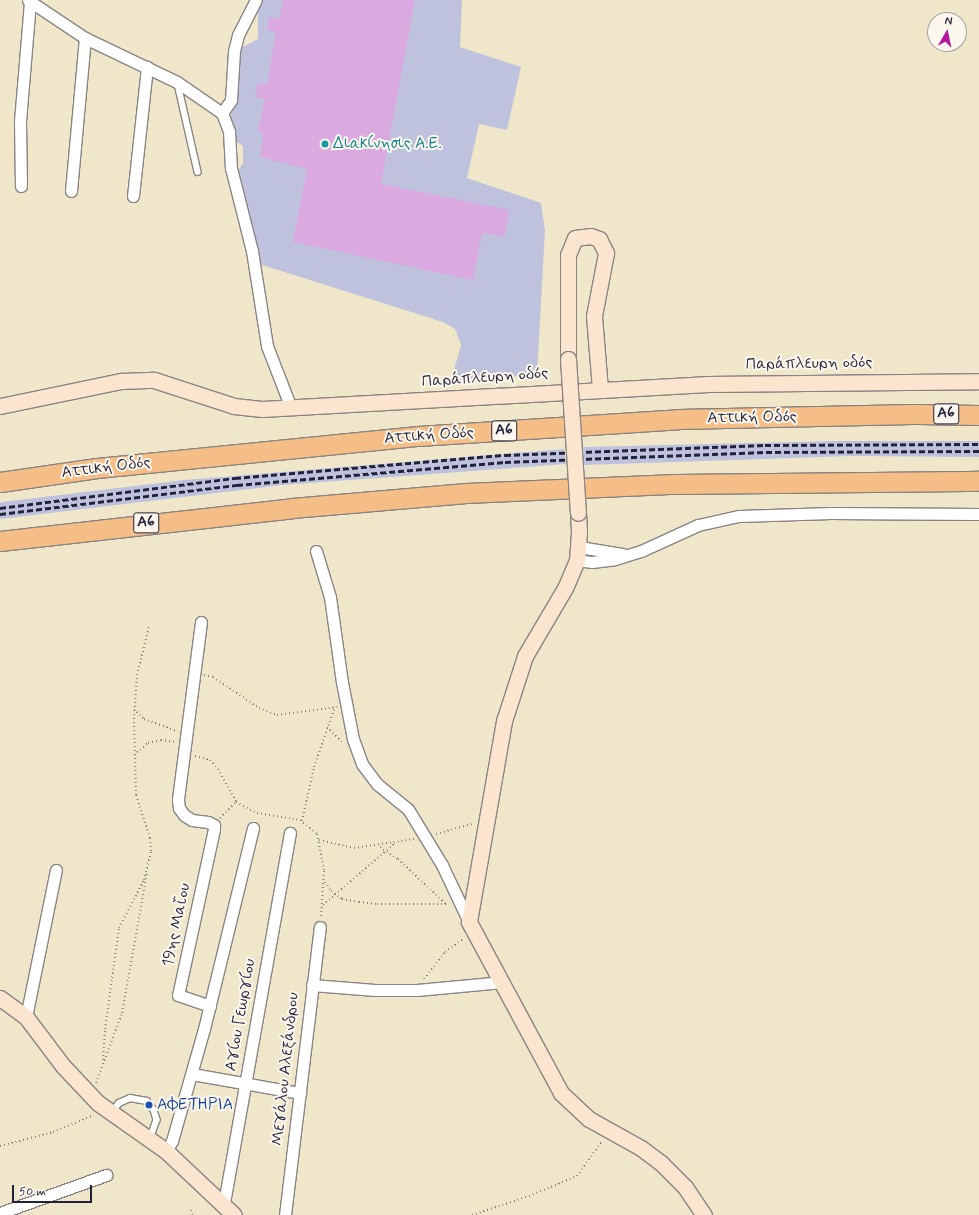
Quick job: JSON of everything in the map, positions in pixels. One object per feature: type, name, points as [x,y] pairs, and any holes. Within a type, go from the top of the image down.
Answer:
[{"type":"highway","name":"Αττική Οδός","points":[[0,482],[152,462],[418,436],[678,419],[913,414],[979,415]]},
{"type":"highway","name":"Α6","points":[[0,541],[292,508],[466,493],[683,484],[979,481]]},
{"type":"street","points":[[222,114],[231,100],[234,51],[238,35],[256,0]]},
{"type":"street","points":[[21,186],[20,121],[29,1],[85,38],[177,82],[222,114],[229,131],[231,168],[252,251],[268,346],[291,408]]},
{"type":"street","points":[[71,191],[85,38]]},
{"type":"street","points":[[133,196],[147,67]]},
{"type":"street","points":[[469,922],[504,721],[519,672],[565,588],[578,554],[578,513],[568,359],[568,255],[575,238],[591,236],[599,239],[606,253],[594,316],[600,389]]},
{"type":"street","name":"Παράπλευρη οδός","points":[[0,406],[120,381],[154,380],[234,406],[262,410],[600,389],[716,384],[979,381]]},
{"type":"street","points":[[578,554],[625,555],[641,550],[698,525],[739,516],[831,513],[979,514]]},
{"type":"street","points":[[316,551],[330,597],[347,706],[357,753],[365,771],[377,784],[408,809],[425,837],[561,1093],[578,1111],[641,1148],[673,1174],[704,1215]]},
{"type":"street","points":[[201,622],[185,745],[179,808],[192,820],[214,827]]},
{"type":"street","name":"19ης Μαΐου","points":[[210,1006],[178,995],[214,827]]},
{"type":"street","points":[[166,1151],[172,1141],[192,1074],[253,828]]},
{"type":"street","name":"Αγίου Γεωργίου","points":[[224,1203],[290,833]]},
{"type":"street","points":[[26,1018],[56,870]]},
{"type":"street","name":"Μεγάλου Αλεξάνδρου","points":[[286,1215],[320,927]]},
{"type":"street","points":[[312,985],[375,990],[417,990],[503,982]]},
{"type":"street","points":[[0,998],[26,1018],[91,1097],[107,1111],[166,1151],[224,1203],[234,1215]]},
{"type":"street","points":[[192,1074],[300,1093]]},
{"type":"street","points":[[0,1213],[106,1175]]},
{"type":"lane","points":[[177,82],[198,172]]},
{"type":"lane","points":[[107,1111],[130,1098],[146,1101],[154,1110],[157,1120],[150,1139]]},
{"type":"path","points":[[91,1097],[122,1013],[132,951],[145,899],[150,838],[136,795],[134,708],[137,675],[149,626]]},
{"type":"path","points":[[195,673],[213,677],[259,708],[277,715],[347,706]]},
{"type":"path","points":[[302,821],[314,767],[335,707]]},
{"type":"path","points":[[134,708],[144,719],[210,760],[218,769],[236,802],[257,813],[302,821],[309,825],[319,840],[324,881],[320,927]]},
{"type":"path","points":[[327,727],[336,738],[357,753]]},
{"type":"path","points":[[134,755],[148,743],[161,740],[185,745]]},
{"type":"path","points":[[214,827],[236,802]]},
{"type":"path","points":[[319,840],[354,848],[379,846],[425,837],[487,819]]},
{"type":"path","points":[[323,906],[395,843]]},
{"type":"path","points":[[379,846],[386,850],[446,904]]},
{"type":"path","points":[[104,1060],[105,1029],[119,928],[148,868]]},
{"type":"path","points":[[324,881],[335,894],[342,899],[377,904],[460,904]]},
{"type":"path","points":[[417,990],[445,952],[462,940],[469,922]]},
{"type":"path","points":[[0,1146],[60,1130],[107,1111]]},
{"type":"path","points":[[472,1215],[529,1196],[577,1176],[610,1131]]},
{"type":"path","points":[[191,1210],[193,1215]]},
{"type":"shaded area","points":[[261,0],[462,0],[460,47],[521,67],[507,130],[479,124],[467,178],[541,203],[545,230],[537,375],[451,381],[461,345],[455,329],[443,322],[259,264],[238,171],[243,163],[243,146],[237,142],[230,120],[237,91],[239,49],[258,39],[258,13]]},
{"type":"shaded area","points":[[837,441],[979,441],[979,457],[851,456],[584,465],[583,447]]},
{"type":"shaded area","points":[[564,449],[566,464],[282,485],[0,519],[0,503],[2,502],[184,480]]},
{"type":"building","name":"Διακίνησις Α.Ε.","points":[[283,0],[415,0],[381,184],[510,210],[504,237],[482,233],[473,280],[293,242],[307,169],[260,157],[263,132],[258,131],[265,99],[255,97],[258,83],[267,85],[276,32],[267,30],[269,17],[279,19]]},
{"type":"railway","points":[[0,508],[235,478],[505,455],[765,445],[979,444]]},
{"type":"railway","points":[[0,514],[237,485],[505,462],[766,452],[979,451]]},
{"type":"place","name":"Διακίνησις Α.Ε.","points":[[325,144]]},
{"type":"place","name":"ΑΦΕΤΗΡΙΑ","points":[[149,1105]]}]
